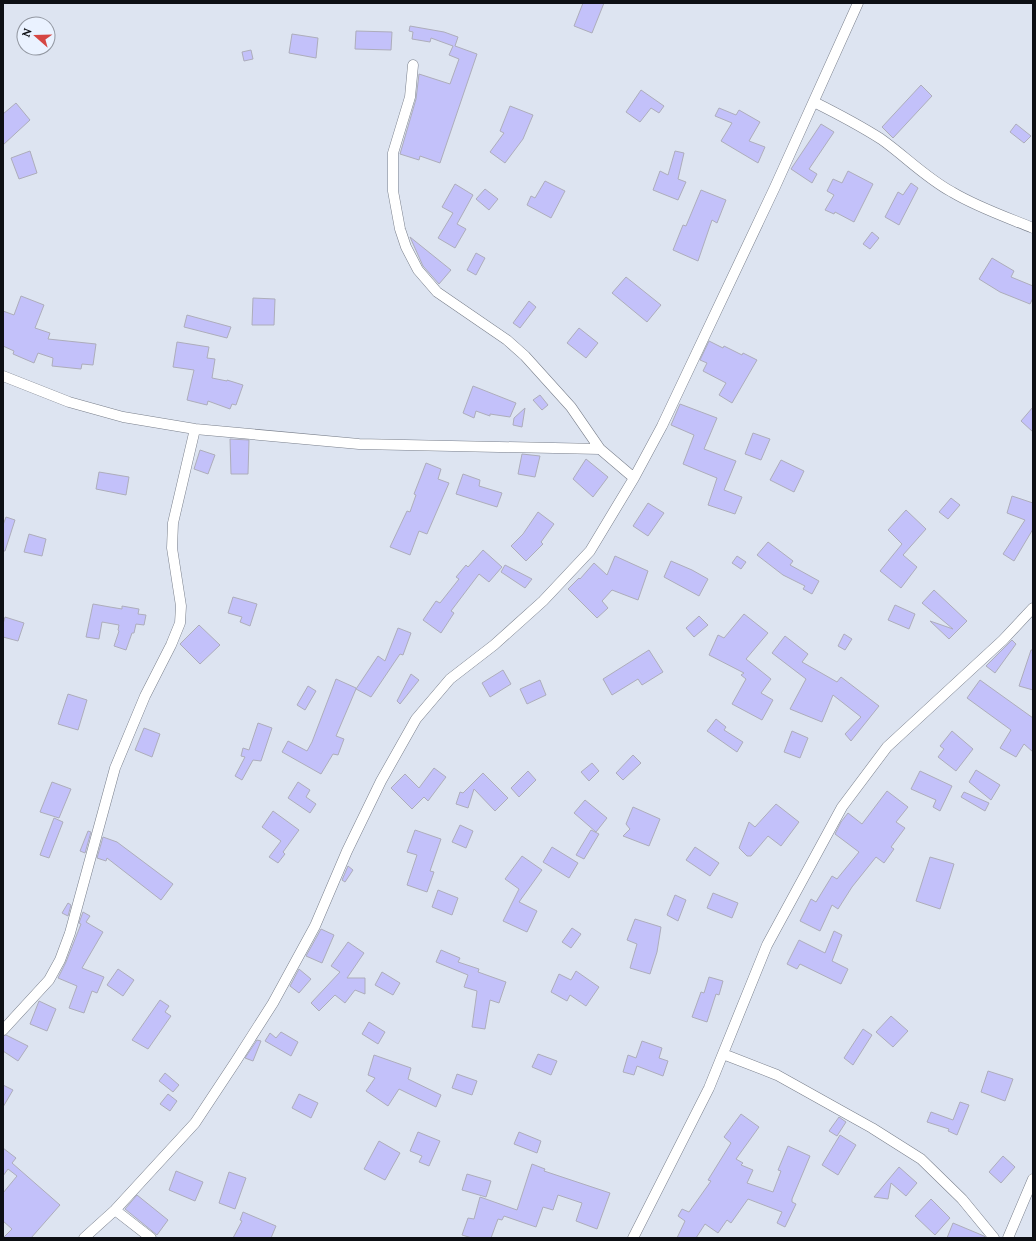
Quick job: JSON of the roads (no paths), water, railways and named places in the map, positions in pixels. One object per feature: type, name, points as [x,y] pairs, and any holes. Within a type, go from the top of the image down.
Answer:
[{"type":"street","points":[[84,1238],[116,1210],[195,1124],[273,1003],[315,926],[347,851],[381,781],[416,719],[450,679],[494,645],[543,602],[590,551],[634,478],[662,426],[814,102],[858,3]]},
{"type":"street","points":[[413,66],[410,97],[393,153],[393,191],[400,229],[406,247],[418,270],[437,292],[507,340],[544,375],[571,407],[600,449],[634,478]]},
{"type":"street","points":[[814,102],[846,118],[881,140],[951,192],[1033,228]]},
{"type":"street","points":[[3,376],[76,404],[123,417],[195,429],[358,444],[600,449]]},
{"type":"street","points":[[3,1030],[48,980],[60,960],[70,933],[115,768],[145,696],[171,645],[180,623],[182,606],[172,548],[173,523],[195,429]]},
{"type":"street","points":[[633,1238],[709,1088],[766,945],[842,807],[887,747],[1003,640],[1033,608]]},
{"type":"street","points":[[723,1054],[777,1075],[872,1128],[921,1159],[953,1190],[994,1238]]},
{"type":"street","points":[[1008,1238],[1033,1179]]},
{"type":"street","points":[[116,1210],[151,1238]]}]
